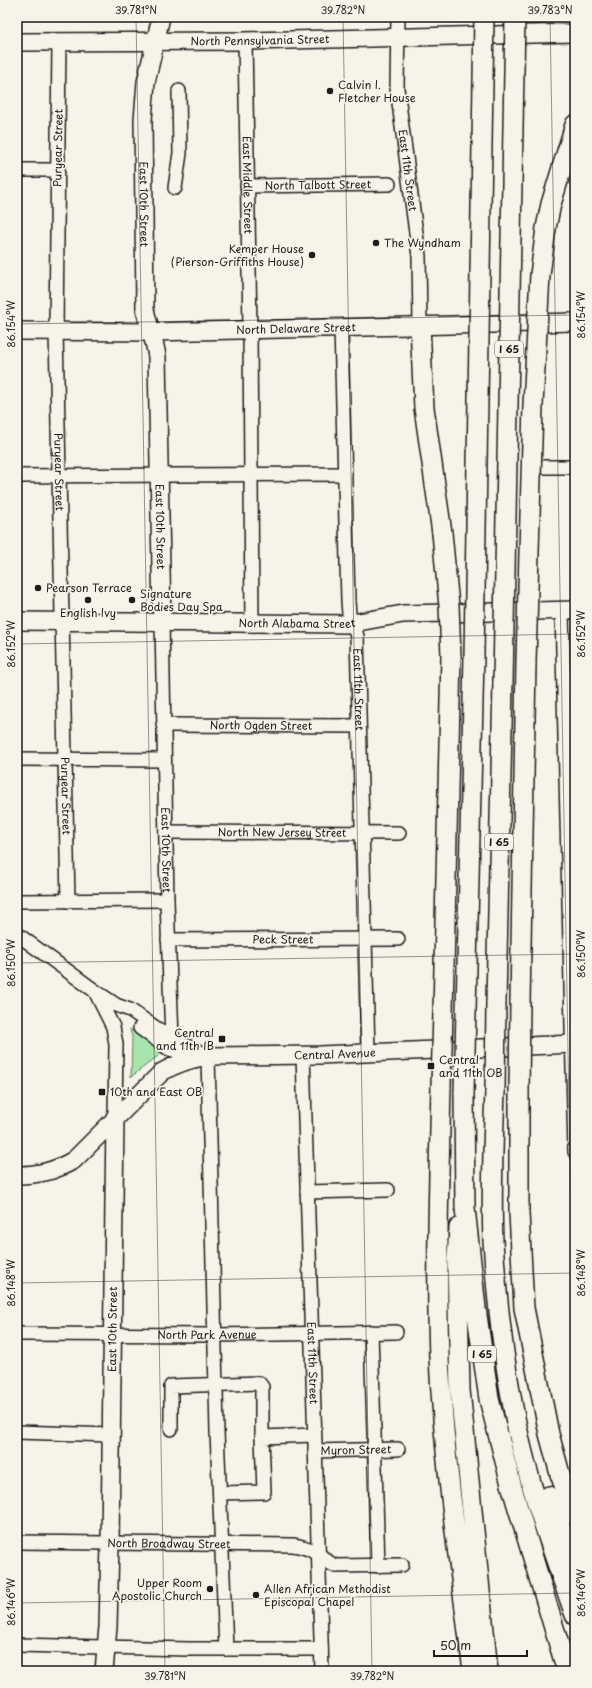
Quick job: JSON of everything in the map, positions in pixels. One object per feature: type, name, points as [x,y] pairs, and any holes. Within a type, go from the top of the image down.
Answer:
[{"type":"highway","name":"I 65","points":[[484,17],[474,656],[464,1092],[465,1208],[476,1308],[489,1399],[510,1481],[566,1671]]},
{"type":"highway","name":"I 65","points":[[515,17],[496,1003],[493,1239],[498,1298],[510,1364],[527,1428],[556,1518],[575,1564]]},
{"type":"highway","points":[[575,124],[551,204],[546,228],[540,275],[533,406],[526,663],[520,1003],[520,1213],[524,1308],[549,1434],[560,1474],[575,1515]]},
{"type":"highway","points":[[420,324],[424,408],[442,533],[450,606],[451,656],[441,1086],[438,1283],[439,1359],[447,1450],[473,1671]]},
{"type":"highway","points":[[464,1171],[457,1259],[458,1347],[464,1435],[488,1671]]},
{"type":"highway","points":[[498,1298],[506,1363],[517,1428],[545,1526],[575,1615]]},
{"type":"highway","points":[[553,1625],[563,1671]]},
{"type":"main road","name":"East 10th Street","points":[[161,17],[144,98],[142,133],[145,309],[155,341],[157,357],[162,621]]},
{"type":"main road","name":"North Pennsylvania Street","points":[[17,42],[245,41],[575,33]]},
{"type":"main road","name":"North Delaware Street","points":[[17,331],[151,332],[420,324],[575,322]]},
{"type":"main road","name":"North Alabama Street","points":[[17,621],[353,623],[403,614],[568,610]]},
{"type":"main road","name":"Central Avenue","points":[[17,1175],[45,1173],[56,1170],[74,1160],[84,1152],[116,1117],[162,1072],[172,1066],[191,1059],[208,1056],[368,1052],[573,1044]]},
{"type":"main road","name":"East 10th Street","points":[[104,1671],[110,1543],[116,1117]]},
{"type":"street","name":"East 11th Street","points":[[398,17],[396,88],[419,256],[420,324]]},
{"type":"street","name":"East Middle Street","points":[[245,41],[250,329],[252,622]]},
{"type":"street","name":"Puryear Street","points":[[59,42],[56,331],[68,901]]},
{"type":"street","points":[[175,188],[180,153],[179,92]]},
{"type":"street","points":[[17,170],[58,170]]},
{"type":"street","name":"North Talbott Street","points":[[247,186],[389,184]]},
{"type":"street","name":"East 11th Street","points":[[342,327],[348,601],[349,614],[357,636],[368,1052]]},
{"type":"street","points":[[542,467],[575,467]]},
{"type":"street","points":[[17,476],[345,474]]},
{"type":"street","points":[[568,610],[575,1152]]},
{"type":"street","name":"East 10th Street","points":[[162,621],[167,900],[172,1039]]},
{"type":"street","name":"North Ogden Street","points":[[163,725],[359,726]]},
{"type":"street","points":[[17,759],[164,760]]},
{"type":"street","name":"North New Jersey Street","points":[[166,832],[399,833]]},
{"type":"street","points":[[17,901],[167,900]]},
{"type":"street","points":[[17,934],[95,992],[116,1005],[130,1010],[172,1039],[208,1056]]},
{"type":"street","name":"Peck Street","points":[[168,940],[398,939]]},
{"type":"street","name":"East 10th Street","points":[[95,992],[105,1008],[114,1032],[116,1044],[116,1117]]},
{"type":"street","points":[[116,1005],[123,1015],[169,1049],[190,1055],[208,1056]]},
{"type":"street","name":"East 11th Street","points":[[303,1054],[322,1671]]},
{"type":"street","points":[[208,1056],[216,1385],[226,1649]]},
{"type":"street","points":[[308,1192],[388,1190]]},
{"type":"street","points":[[371,1332],[378,1566]]},
{"type":"street","name":"North Park Avenue","points":[[17,1334],[215,1336],[396,1332]]},
{"type":"street","points":[[171,1429],[171,1386],[261,1384],[264,1492],[220,1493]]},
{"type":"street","points":[[17,1432],[111,1435]]},
{"type":"street","points":[[262,1437],[314,1435]]},
{"type":"street","name":"Myron Street","points":[[315,1451],[398,1449]]},
{"type":"street","name":"North Broadway Street","points":[[17,1542],[292,1545],[301,1546],[319,1554],[327,1562],[336,1566],[402,1565]]},
{"type":"street","points":[[17,1645],[226,1649],[321,1648]]},
{"type":"green space","points":[[130,1029],[163,1052],[131,1077],[132,1037]]},
{"type":"place","name":"Calvin I. Fletcher House","points":[[330,91]]},
{"type":"place","name":"The Wyndham","points":[[376,243]]},
{"type":"place","name":"Kemper House (Pierson-Griffiths House)","points":[[312,255]]},
{"type":"place","name":"Pearson Terrace","points":[[38,588]]},
{"type":"place","name":"English Ivy","points":[[88,600]]},
{"type":"place","name":"Signature Bodies Day Spa","points":[[132,600]]},
{"type":"place","name":"Central and 11th IB","points":[[222,1039]]},
{"type":"place","name":"Central and 11th OB","points":[[431,1066]]},
{"type":"place","name":"10th and East OB","points":[[102,1092]]},
{"type":"place","name":"Upper Room Apostolic Church","points":[[210,1589]]},
{"type":"place","name":"Allen African Methodist Episcopal Chapel","points":[[256,1595]]}]
